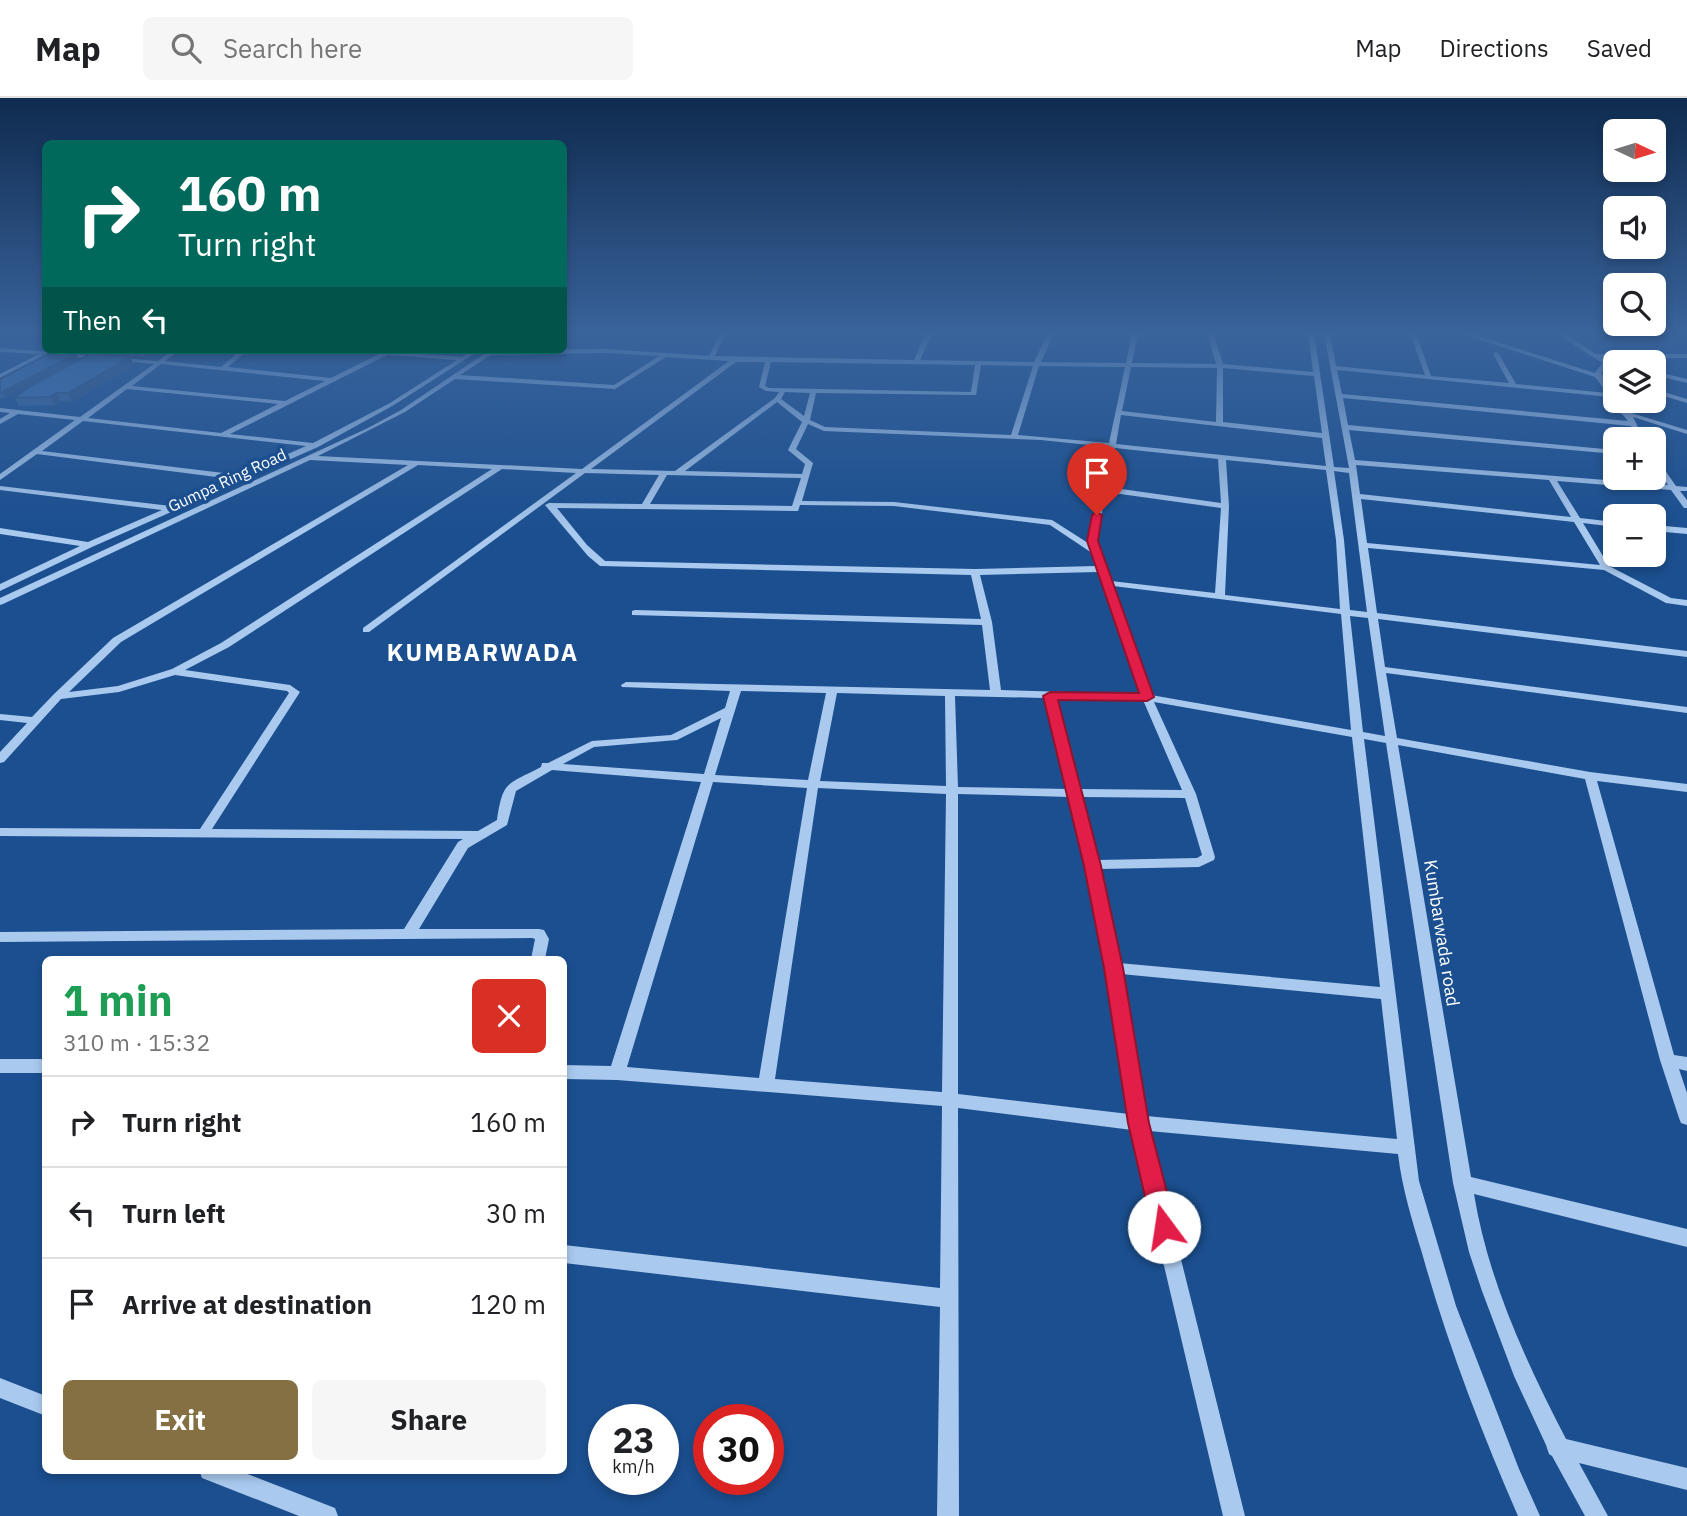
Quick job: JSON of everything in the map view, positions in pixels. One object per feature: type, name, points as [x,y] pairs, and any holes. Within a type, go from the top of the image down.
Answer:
[{"type":"street","points":[[0,478],[109,399]]},
{"type":"street","points":[[249,399],[288,403]]},
{"type":"street","points":[[224,434],[296,399]]},
{"type":"street","name":"Gumpa Ring Road","points":[[0,587],[315,445],[400,399]]},
{"type":"street","name":"Gumpa Ring Road","points":[[0,601],[309,458],[395,415],[420,399]]},
{"type":"street","points":[[366,630],[546,505],[586,471],[682,399]]},
{"type":"street","points":[[677,473],[774,399]]},
{"type":"street","points":[[784,399],[806,421],[824,429],[1014,436],[1114,444],[1329,469],[1352,467],[1687,489]]},
{"type":"street","points":[[546,505],[795,509],[809,463],[792,450],[806,421],[811,399]]},
{"type":"street","points":[[1014,436],[1025,399]]},
{"type":"street","points":[[1093,866],[1204,861],[1209,857],[1190,794],[1147,697],[1092,541],[1114,444],[1121,399]]},
{"type":"street","points":[[1219,399],[1219,424]]},
{"type":"street","points":[[1320,399],[1340,540],[1357,736],[1405,1147],[1419,1216],[1446,1306],[1529,1516]]},
{"type":"street","name":"Kumbarwada road","points":[[1339,399],[1352,467],[1380,669],[1462,1183],[1475,1241],[1497,1307],[1556,1447],[1597,1516]]},
{"type":"street","points":[[1372,399],[1634,424]]},
{"type":"street","points":[[0,409],[12,401]]},
{"type":"street","points":[[0,409],[315,445]]},
{"type":"street","points":[[0,422],[18,411]]},
{"type":"street","points":[[1119,413],[1325,436]]},
{"type":"street","points":[[1624,413],[1635,427]]},
{"type":"street","points":[[1628,413],[1687,432]]},
{"type":"street","points":[[1344,427],[1603,451]]},
{"type":"street","points":[[36,452],[239,477]]},
{"type":"street","points":[[1220,595],[1225,506],[1222,456]]},
{"type":"street","points":[[309,458],[586,471],[805,476]]},
{"type":"street","points":[[0,760],[58,696],[108,647],[418,462]]},
{"type":"street","points":[[58,696],[119,689],[176,671],[225,645],[500,467]]},
{"type":"street","points":[[645,505],[665,472]]},
{"type":"street","points":[[1666,477],[1687,506]]},
{"type":"street","points":[[1552,479],[1606,568]]},
{"type":"street","points":[[0,488],[171,508]]},
{"type":"street","points":[[1102,489],[1225,506]]},
{"type":"street","points":[[1356,496],[1603,522]]},
{"type":"street","points":[[797,503],[894,504],[1052,523],[1096,552]]},
{"type":"street","points":[[546,505],[593,558],[603,564],[975,572],[1102,569]]},
{"type":"street","points":[[1666,529],[1687,531]]},
{"type":"street","points":[[0,531],[89,545]]},
{"type":"street","points":[[1364,545],[1606,568],[1669,601],[1687,603]]},
{"type":"street","points":[[975,572],[987,622],[996,695]]},
{"type":"street","points":[[1107,583],[1687,654]]},
{"type":"street","points":[[635,613],[987,622]]},
{"type":"street","points":[[1380,669],[1687,710]]},
{"type":"street","points":[[176,671],[290,688],[295,692],[204,832]]},
{"type":"street","points":[[626,685],[1147,697],[1392,743],[1590,776],[1687,788]]},
{"type":"street","points":[[617,1073],[736,689]]},
{"type":"street","points":[[766,1085],[813,785],[832,690]]},
{"type":"street","points":[[948,1516],[952,792],[950,694]]},
{"type":"street","points":[[1050,696],[1077,794],[1093,866],[1114,968],[1139,1123],[1234,1516]]},
{"type":"street","points":[[409,933],[460,848],[503,822],[507,795],[511,788],[546,766],[592,744],[680,736],[729,710]]},
{"type":"street","points":[[0,717],[35,721]]},
{"type":"street","points":[[546,766],[706,780],[952,792],[1190,794]]},
{"type":"street","points":[[1590,776],[1668,1060],[1687,1118]]},
{"type":"street","points":[[0,832],[481,835]]},
{"type":"street","points":[[0,937],[539,934],[542,947],[539,956]]},
{"type":"street","points":[[1114,968],[1388,994]]},
{"type":"street","points":[[1668,1060],[1687,1063]]},
{"type":"street","points":[[0,1066],[42,1066]]},
{"type":"street","points":[[567,1072],[617,1073],[950,1100],[1139,1123],[1405,1147]]},
{"type":"street","points":[[1462,1183],[1687,1238]]},
{"type":"street","points":[[567,1254],[950,1299]]},
{"type":"street","points":[[0,1388],[42,1404]]},
{"type":"street","points":[[1556,1447],[1687,1479]]},
{"type":"street","points":[[220,1474],[327,1516]]},
{"type":"district","name":"KUMBARWADA","points":[[483,652]]},
{"type":"route","points":[[1097,515],[1092,541],[1147,697],[1050,696],[1077,794],[1093,866],[1114,968],[1139,1123],[1164,1227]]}]
